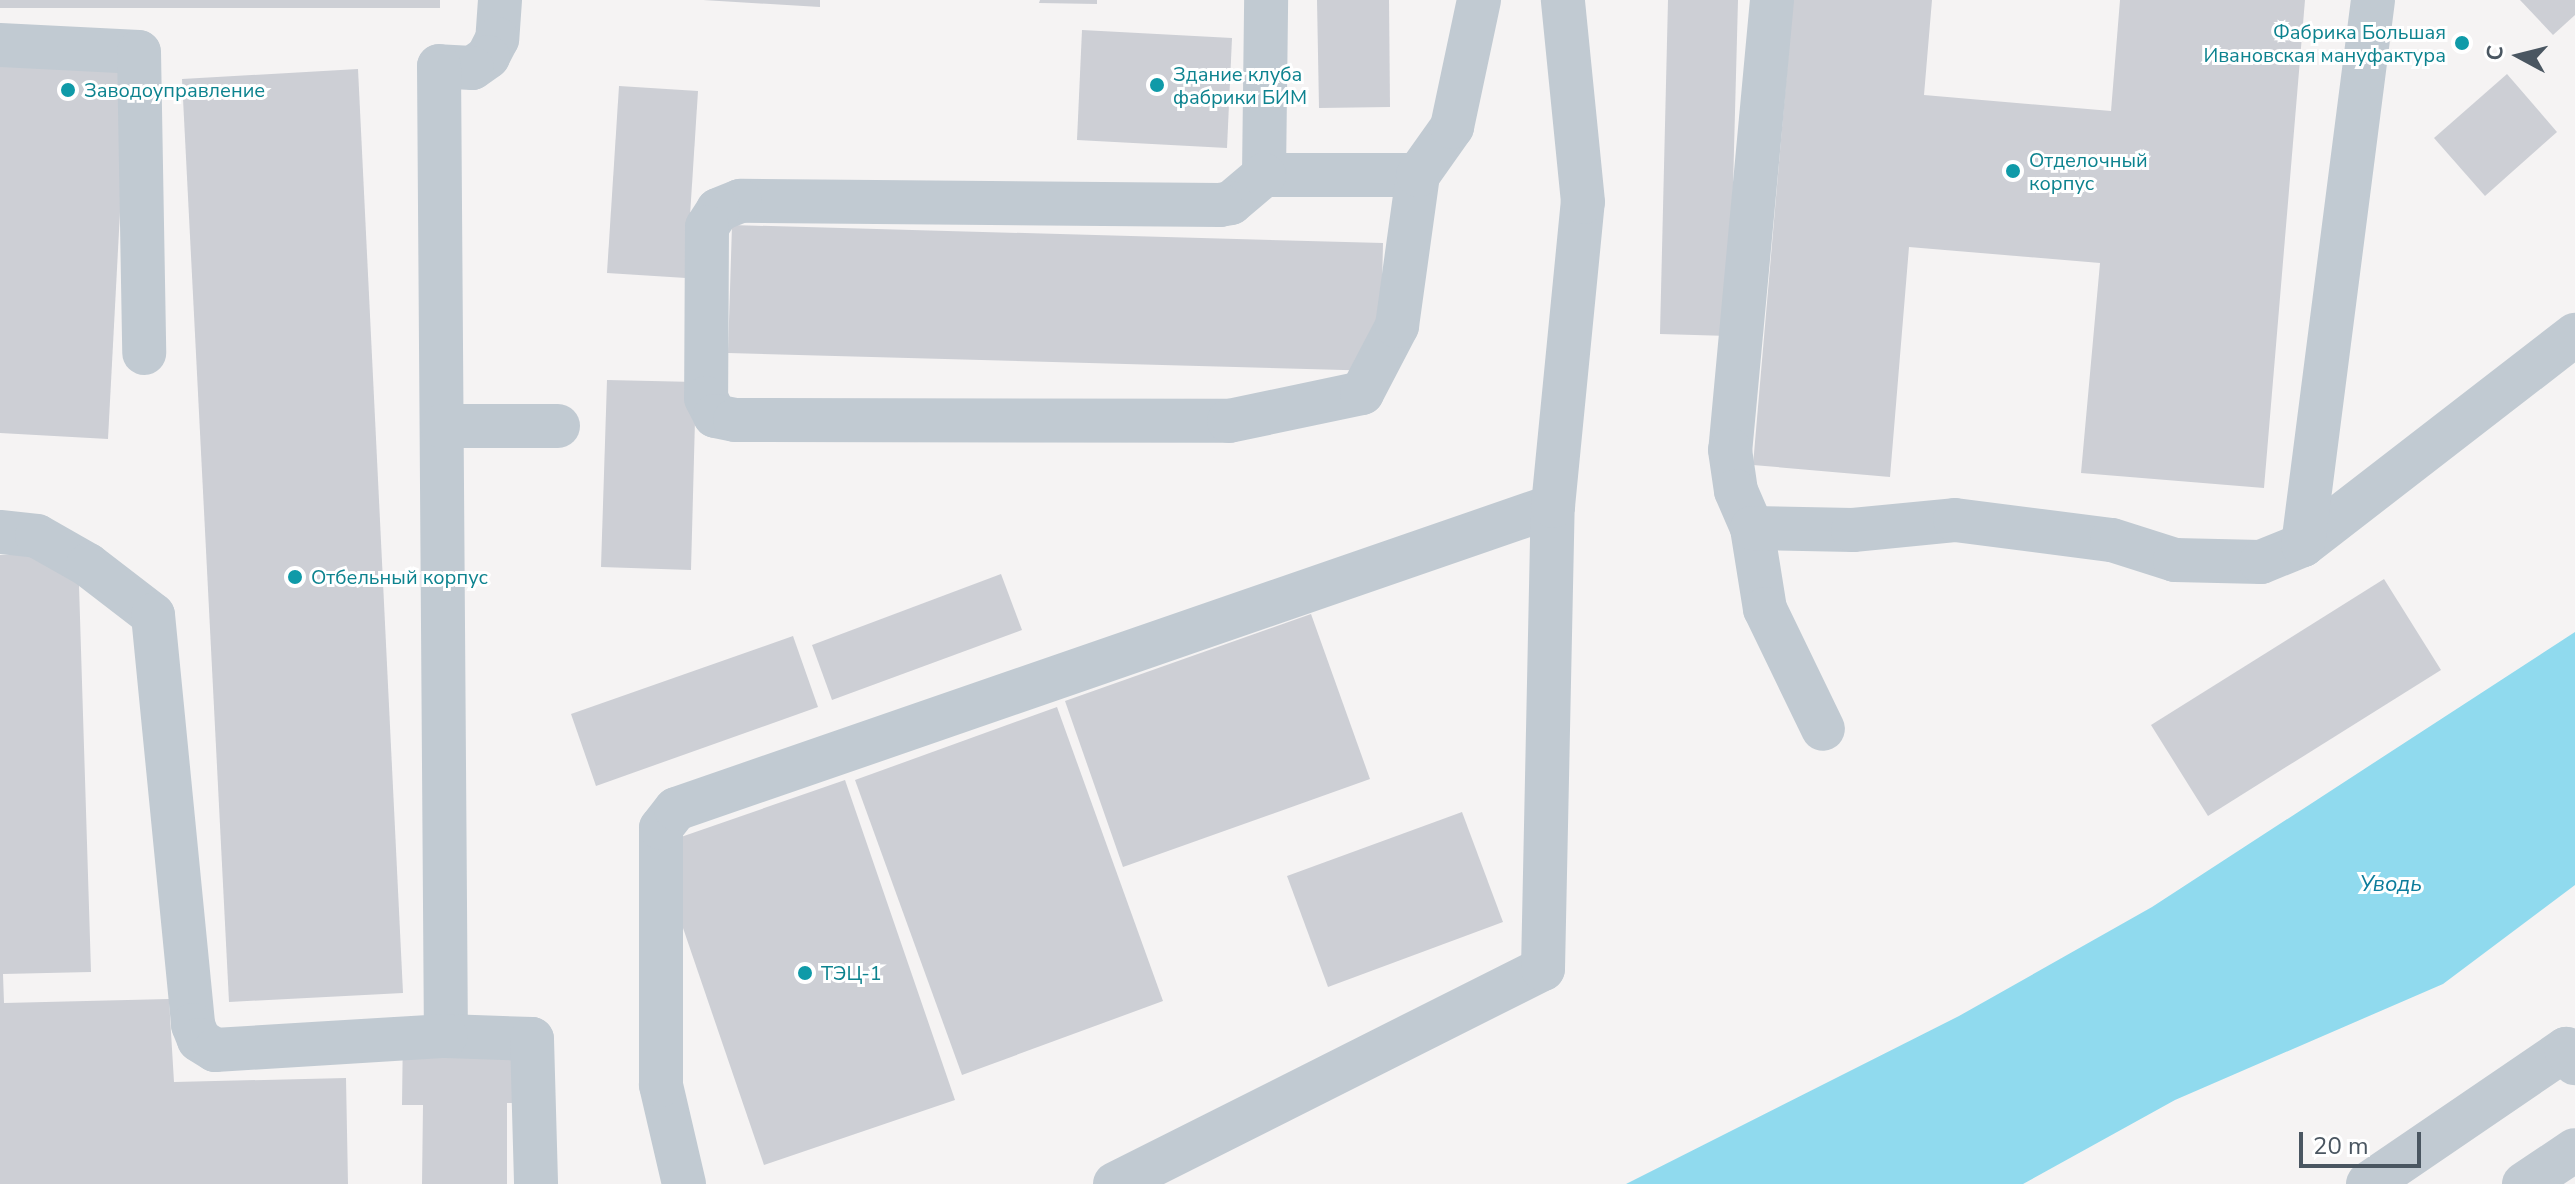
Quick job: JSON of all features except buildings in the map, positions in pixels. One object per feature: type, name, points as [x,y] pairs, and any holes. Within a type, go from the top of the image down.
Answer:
[{"type":"lane","points":[[446,1036],[439,66],[472,68],[488,57],[497,39],[500,0]]},
{"type":"lane","points":[[1264,175],[1266,0]]},
{"type":"lane","points":[[1418,175],[1264,175],[1231,203],[1220,205],[740,201],[718,210],[707,227],[706,398],[715,416],[735,420],[1229,421],[1362,393],[1397,326],[1418,175],[1452,127],[1479,0]]},
{"type":"lane","points":[[1115,1184],[1543,969],[1553,506],[1583,202],[1563,0]]},
{"type":"lane","points":[[1772,0],[1730,450],[1736,491],[1752,528],[1765,609],[1823,729]]},
{"type":"lane","points":[[2303,545],[2373,0]]},
{"type":"lane","points":[[0,45],[139,52],[144,353]]},
{"type":"lane","points":[[1752,528],[1853,530],[1955,520],[2112,540],[2175,560],[2220,565],[2261,562],[2303,545],[2575,335]]},
{"type":"lane","points":[[442,426],[558,426]]},
{"type":"lane","points":[[684,1184],[661,1085],[661,828],[676,809],[1553,506]]},
{"type":"lane","points":[[0,532],[37,536],[88,565],[153,615],[193,1025],[199,1040],[215,1050],[446,1036],[532,1039],[536,1184]]},
{"type":"lane","points":[[2368,1184],[2566,1049],[2575,1063]]},
{"type":"lane","points":[[2524,1184],[2575,1150]]},
{"type":"water","name":"Уводь","points":[[2575,632],[2575,885],[2443,984],[2175,1100],[2023,1184],[1626,1184],[1959,1016],[2152,907]]},
{"type":"place","name":"Фабрика Большая Ивановская мануфактура","points":[[2462,43]]},
{"type":"place","name":"Здание клуба фабрики БИМ","points":[[1157,85]]},
{"type":"place","name":"Заводоуправление","points":[[68,90]]},
{"type":"place","name":"Отделочный корпус","points":[[2013,171]]},
{"type":"place","name":"Отбельный корпус","points":[[295,577]]},
{"type":"place","name":"ТЭЦ-1","points":[[805,973]]}]
